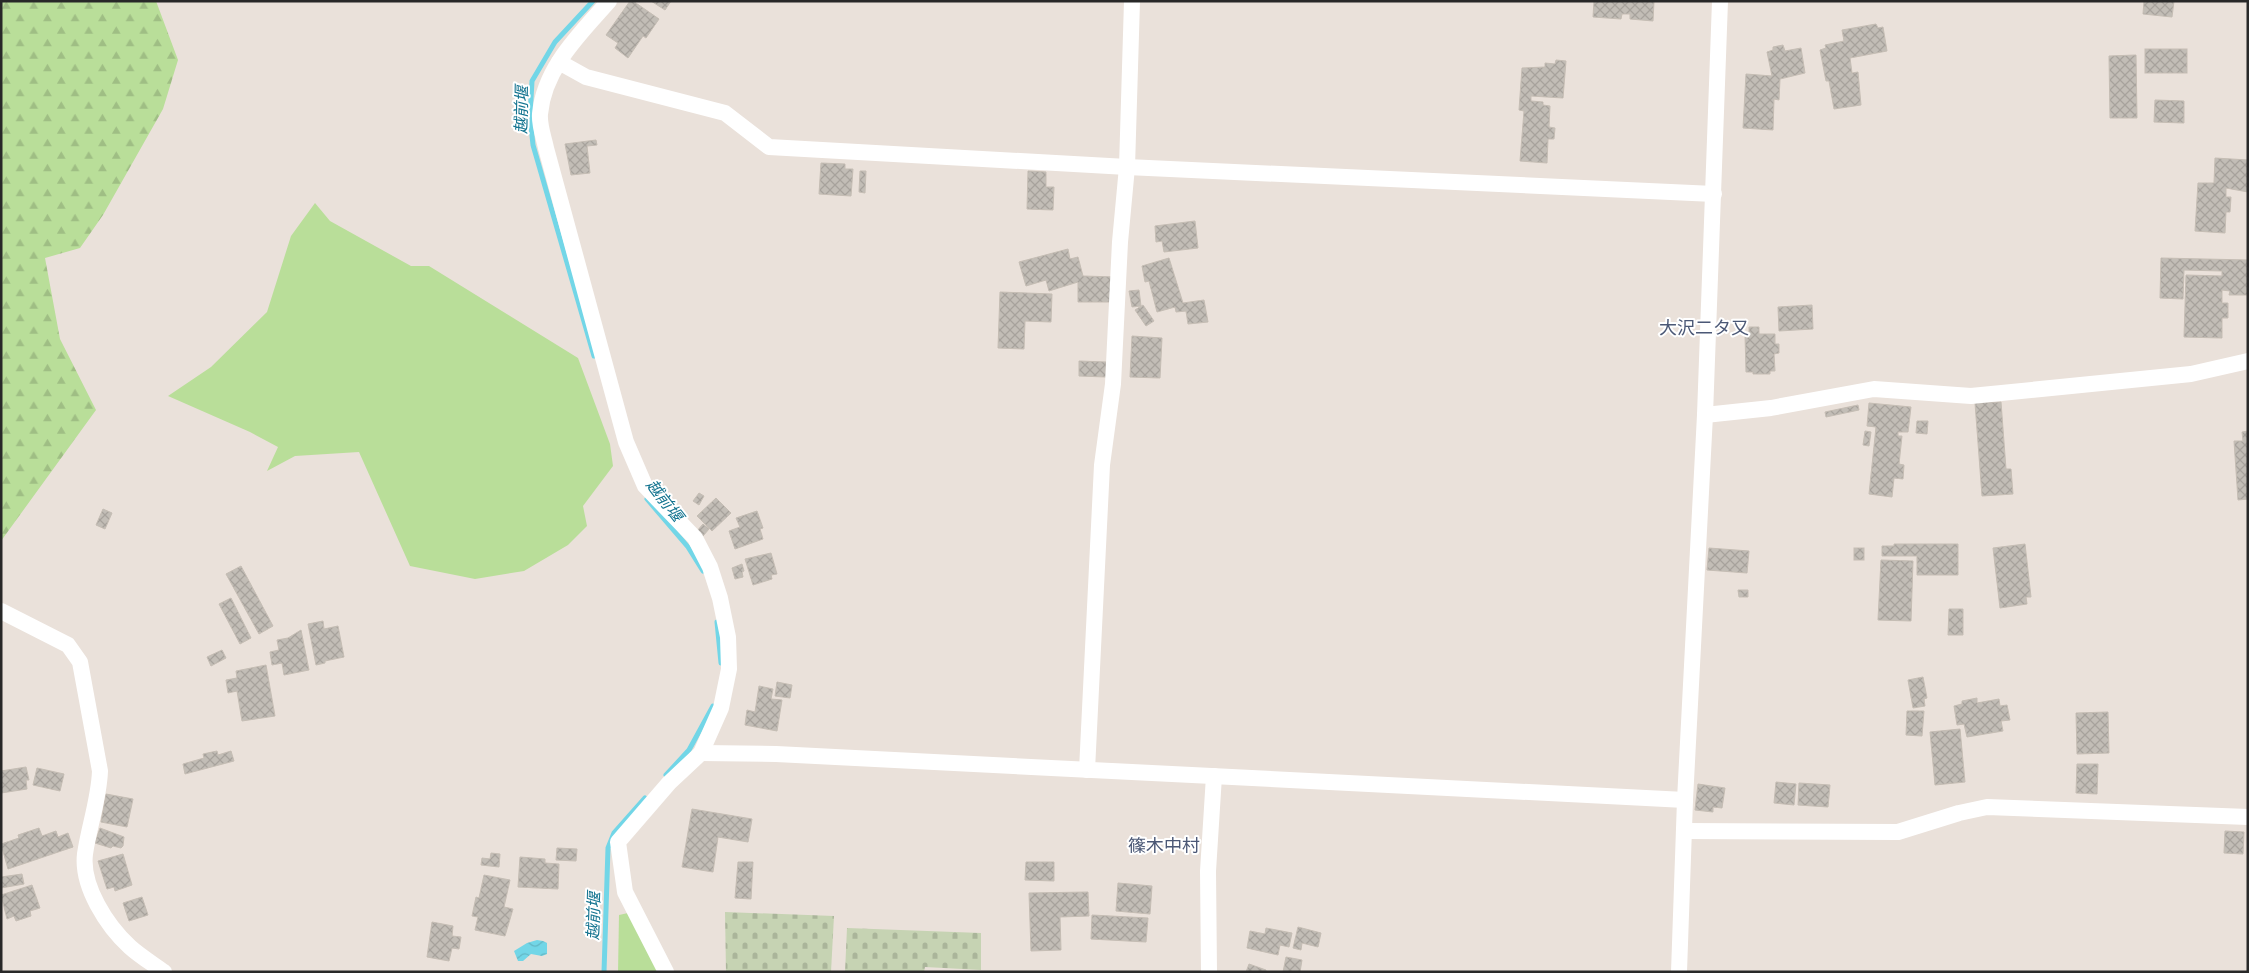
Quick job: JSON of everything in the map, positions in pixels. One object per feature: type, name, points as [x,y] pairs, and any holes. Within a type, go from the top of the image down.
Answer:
[{"type":"street","points":[[609,1],[578,36],[559,62],[546,87],[540,116],[546,148],[626,442],[644,486],[695,538],[710,567],[720,598],[728,637],[729,669],[721,708],[701,753],[669,783],[618,842],[625,892],[666,972]]},
{"type":"street","points":[[1087,770],[1102,465],[1113,384],[1120,242],[1126,167],[1132,1]]},
{"type":"street","points":[[1679,972],[1685,800],[1705,415],[1720,1]]},
{"type":"street","points":[[559,62],[586,76],[725,113],[768,147],[1126,167],[1714,194]]},
{"type":"street","points":[[1705,415],[1771,408],[1874,389],[1971,396],[2191,374],[2248,361]]},
{"type":"street","points":[[1,611],[68,645],[80,662],[100,771],[99,787],[85,854],[88,886],[98,906],[129,946],[164,972]]},
{"type":"street","points":[[701,753],[776,754],[1685,800]]},
{"type":"street","points":[[1209,972],[1208,871],[1214,776]]},
{"type":"street","points":[[1684,831],[1898,832],[1959,813],[1987,807],[2248,817]]},
{"type":"green space","points":[[1,1],[156,1],[178,60],[163,109],[103,215],[80,248],[45,258],[60,339],[96,410],[1,541]]},
{"type":"green space","points":[[315,203],[330,221],[411,266],[429,266],[578,358],[610,444],[613,466],[583,506],[587,526],[568,545],[524,571],[475,579],[410,566],[359,452],[295,456],[267,471],[278,447],[250,432],[168,396],[211,367],[267,312],[291,236]]},
{"type":"green space","points":[[725,912],[834,916],[831,972],[726,972]]},
{"type":"green space","points":[[628,913],[662,972],[618,972],[619,915]]},
{"type":"green space","points":[[847,928],[981,933],[981,970],[925,967],[924,972],[845,972]]},
{"type":"water","points":[[537,940],[547,943],[547,954],[542,956],[531,954],[523,961],[518,961],[514,951],[527,943]]},
{"type":"building","points":[[630,1],[633,1],[659,19],[646,38],[643,36],[628,58],[615,48],[618,43],[606,35]]},
{"type":"building","points":[[651,1],[671,1],[665,10]]},
{"type":"building","points":[[1594,1],[1654,1],[1653,21],[1630,19],[1630,14],[1622,14],[1621,19],[1593,17]]},
{"type":"building","points":[[2144,1],[2174,1],[2172,17],[2143,14]]},
{"type":"building","points":[[1876,24],[1878,28],[1883,27],[1887,51],[1850,58],[1852,73],[1858,72],[1861,105],[1834,109],[1829,81],[1826,81],[1820,50],[1826,48],[1825,45],[1844,41],[1842,30]]},
{"type":"building","points":[[1783,45],[1785,51],[1801,48],[1805,73],[1780,79],[1779,100],[1774,99],[1773,130],[1743,128],[1746,74],[1772,76],[1767,52],[1773,50],[1773,47]]},
{"type":"building","points":[[2145,49],[2187,49],[2187,73],[2145,73]]},
{"type":"building","points":[[2136,55],[2137,118],[2110,118],[2109,56]]},
{"type":"building","points":[[1556,60],[1566,61],[1563,98],[1531,96],[1531,101],[1543,102],[1543,105],[1550,106],[1549,127],[1555,128],[1554,139],[1548,139],[1547,163],[1520,161],[1524,111],[1519,110],[1522,68],[1545,67],[1545,63],[1555,64]]},
{"type":"building","points":[[2155,100],[2184,101],[2184,123],[2154,122]]},
{"type":"building","points":[[596,140],[597,145],[587,146],[590,173],[571,175],[565,144]]},
{"type":"building","points":[[2215,158],[2248,160],[2248,192],[2226,188],[2226,197],[2231,197],[2230,212],[2226,212],[2225,233],[2195,231],[2198,183],[2214,183]]},
{"type":"building","points":[[821,163],[845,164],[845,169],[853,169],[851,196],[819,194]]},
{"type":"building","points":[[860,171],[866,171],[865,193],[859,192]]},
{"type":"building","points":[[1028,171],[1046,172],[1046,187],[1054,187],[1053,210],[1027,209]]},
{"type":"building","points":[[1195,221],[1198,248],[1164,252],[1162,241],[1156,242],[1155,226]]},
{"type":"building","points":[[1068,249],[1070,259],[1078,257],[1083,276],[1116,277],[1115,302],[1078,302],[1078,282],[1049,291],[1046,280],[1026,286],[1019,262]]},
{"type":"building","points":[[1169,258],[1183,303],[1204,300],[1208,322],[1188,324],[1186,311],[1176,312],[1175,307],[1157,312],[1149,281],[1145,282],[1142,266]]},
{"type":"building","points":[[2161,258],[2248,260],[2248,295],[2229,295],[2230,291],[2222,290],[2222,303],[2228,303],[2228,318],[2222,318],[2222,338],[2184,337],[2186,275],[2222,276],[2222,271],[2184,270],[2183,299],[2160,298]]},
{"type":"building","points":[[1139,290],[1141,306],[1132,307],[1129,291]]},
{"type":"building","points":[[1000,292],[1052,294],[1051,322],[1025,321],[1024,349],[998,348]]},
{"type":"building","points":[[1143,305],[1154,321],[1146,326],[1135,310]]},
{"type":"building","points":[[1812,305],[1813,329],[1779,331],[1778,307]]},
{"type":"building","points":[[1749,327],[1759,327],[1759,334],[1775,334],[1775,344],[1779,344],[1779,353],[1774,354],[1775,371],[1770,371],[1770,374],[1746,372],[1745,335],[1749,335]]},
{"type":"building","points":[[1132,336],[1162,338],[1160,378],[1130,377]]},
{"type":"building","points":[[1079,361],[1106,362],[1106,377],[1079,376]]},
{"type":"building","points":[[2001,402],[2006,469],[2011,469],[2013,494],[1982,496],[1975,403]]},
{"type":"building","points":[[1869,403],[1911,407],[1908,432],[1898,432],[1898,436],[1902,436],[1899,464],[1904,465],[1903,479],[1894,478],[1892,497],[1869,494],[1876,427],[1867,426]]},
{"type":"building","points":[[1858,405],[1859,410],[1826,417],[1825,412]]},
{"type":"building","points":[[1917,421],[1928,421],[1927,434],[1916,433]]},
{"type":"building","points":[[1865,431],[1871,432],[1869,446],[1863,445]]},
{"type":"building","points":[[2248,431],[2248,499],[2238,500],[2234,441],[2243,441],[2242,432]]},
{"type":"building","points":[[699,493],[704,496],[699,505],[693,501]]},
{"type":"building","points":[[716,498],[731,513],[712,531],[697,516]]},
{"type":"building","points":[[103,509],[112,513],[105,529],[96,525]]},
{"type":"building","points":[[757,511],[763,528],[760,529],[763,539],[735,549],[729,531],[740,527],[736,518]]},
{"type":"building","points":[[703,524],[709,529],[703,536],[697,531]]},
{"type":"building","points":[[1894,544],[1958,544],[1958,575],[1917,575],[1917,556],[1882,556],[1882,546],[1894,546]]},
{"type":"building","points":[[2025,544],[2031,597],[2026,597],[2027,604],[2000,608],[1993,548]]},
{"type":"building","points":[[1709,548],[1749,551],[1747,573],[1707,570]]},
{"type":"building","points":[[1854,548],[1864,548],[1864,560],[1854,560]]},
{"type":"building","points":[[771,553],[777,574],[771,575],[772,579],[753,585],[745,559]]},
{"type":"building","points":[[1881,560],[1913,561],[1911,621],[1878,620]]},
{"type":"building","points":[[742,564],[743,577],[735,579],[732,568]]},
{"type":"building","points":[[241,566],[273,626],[259,634],[226,574]]},
{"type":"building","points":[[1738,590],[1748,590],[1748,597],[1739,597]]},
{"type":"building","points":[[231,598],[251,638],[240,644],[219,604]]},
{"type":"building","points":[[1949,609],[1963,609],[1963,635],[1948,635]]},
{"type":"building","points":[[323,621],[324,629],[338,626],[344,657],[316,665],[308,624]]},
{"type":"building","points":[[301,630],[309,670],[284,675],[282,663],[272,665],[270,652],[279,650],[277,640],[288,638]]},
{"type":"building","points":[[222,650],[226,658],[211,666],[207,657]]},
{"type":"building","points":[[266,665],[275,716],[242,721],[237,691],[228,693],[226,680],[237,678],[236,671]]},
{"type":"building","points":[[1923,677],[1927,698],[1924,699],[1925,706],[1913,708],[1908,680]]},
{"type":"building","points":[[777,682],[792,685],[790,698],[775,696]]},
{"type":"building","points":[[759,686],[773,689],[771,699],[782,700],[777,731],[745,725],[747,710],[755,712]]},
{"type":"building","points":[[1977,698],[1977,703],[1999,699],[2000,706],[2007,705],[2010,720],[2001,721],[2003,731],[1967,737],[1964,724],[1957,725],[1954,706],[1962,704],[1962,701]]},
{"type":"building","points":[[1907,711],[1924,711],[1922,736],[1906,735]]},
{"type":"building","points":[[2108,712],[2109,753],[2077,754],[2076,713]]},
{"type":"building","points":[[1960,729],[1965,782],[1935,785],[1930,732]]},
{"type":"building","points":[[217,751],[218,755],[231,751],[234,761],[185,774],[183,764],[204,758],[203,754]]},
{"type":"building","points":[[2077,764],[2098,764],[2097,794],[2076,793]]},
{"type":"building","points":[[26,767],[29,780],[26,780],[27,789],[1,793],[1,771]]},
{"type":"building","points":[[37,768],[64,774],[60,791],[33,785]]},
{"type":"building","points":[[1776,782],[1796,784],[1794,805],[1774,803]]},
{"type":"building","points":[[1799,783],[1830,785],[1828,807],[1798,805]]},
{"type":"building","points":[[1698,784],[1725,788],[1722,808],[1713,807],[1713,812],[1695,810]]},
{"type":"building","points":[[106,794],[133,799],[127,827],[101,822]]},
{"type":"building","points":[[692,809],[752,819],[748,842],[718,837],[713,872],[682,867]]},
{"type":"building","points":[[39,828],[42,836],[56,831],[58,837],[68,833],[73,847],[8,869],[1,844],[19,838],[18,835]]},
{"type":"building","points":[[100,828],[124,837],[123,846],[121,848],[113,846],[111,848],[95,843]]},
{"type":"building","points":[[2225,831],[2244,832],[2243,854],[2224,853]]},
{"type":"building","points":[[557,848],[577,849],[576,861],[556,860]]},
{"type":"building","points":[[491,853],[500,854],[499,867],[481,865],[482,858],[490,859]]},
{"type":"building","points":[[123,854],[132,885],[115,891],[114,887],[107,889],[98,861]]},
{"type":"building","points":[[520,857],[545,859],[545,863],[559,864],[558,889],[518,887]]},
{"type":"building","points":[[738,862],[753,862],[751,899],[735,898]]},
{"type":"building","points":[[1026,862],[1054,862],[1054,881],[1025,880]]},
{"type":"building","points":[[22,874],[24,884],[1,888],[1,877]]},
{"type":"building","points":[[484,875],[510,880],[504,907],[513,909],[505,936],[475,930],[478,917],[472,916],[476,897],[479,898]]},
{"type":"building","points":[[1118,883],[1152,886],[1150,914],[1116,911]]},
{"type":"building","points":[[32,885],[40,908],[30,911],[31,916],[16,921],[14,916],[7,919],[1,895]]},
{"type":"building","points":[[1088,892],[1089,916],[1060,917],[1061,950],[1031,951],[1029,893]]},
{"type":"building","points":[[142,897],[148,915],[129,921],[123,903]]},
{"type":"building","points":[[1092,915],[1148,918],[1146,942],[1091,939]]},
{"type":"building","points":[[432,922],[453,926],[452,936],[461,937],[459,949],[452,948],[449,961],[427,957]]},
{"type":"building","points":[[1298,927],[1321,933],[1318,947],[1302,943],[1301,950],[1293,948]]},
{"type":"building","points":[[1266,928],[1292,933],[1289,947],[1280,945],[1278,955],[1247,948],[1250,931],[1265,934]]},
{"type":"building","points":[[1286,957],[1302,960],[1300,972],[1283,972]]},
{"type":"building","points":[[1249,964],[1266,970],[1266,972],[1246,972]]},
{"type":"waterway","name":"越前堰","points":[[593,1],[555,42],[532,81],[530,117],[533,145],[594,356]]},
{"type":"waterway","name":"越前堰","points":[[647,499],[688,547],[703,571]]},
{"type":"waterway","name":"越前堰","points":[[717,622],[721,663]]},
{"type":"waterway","name":"越前堰","points":[[666,775],[689,750],[713,706]]},
{"type":"waterway","name":"越前堰","points":[[604,972],[608,848],[614,833],[645,798]]},
{"type":"district","name":"大沢二タ又","points":[[1704,327]]},
{"type":"district","name":"篠木中村","points":[[1164,845]]}]
